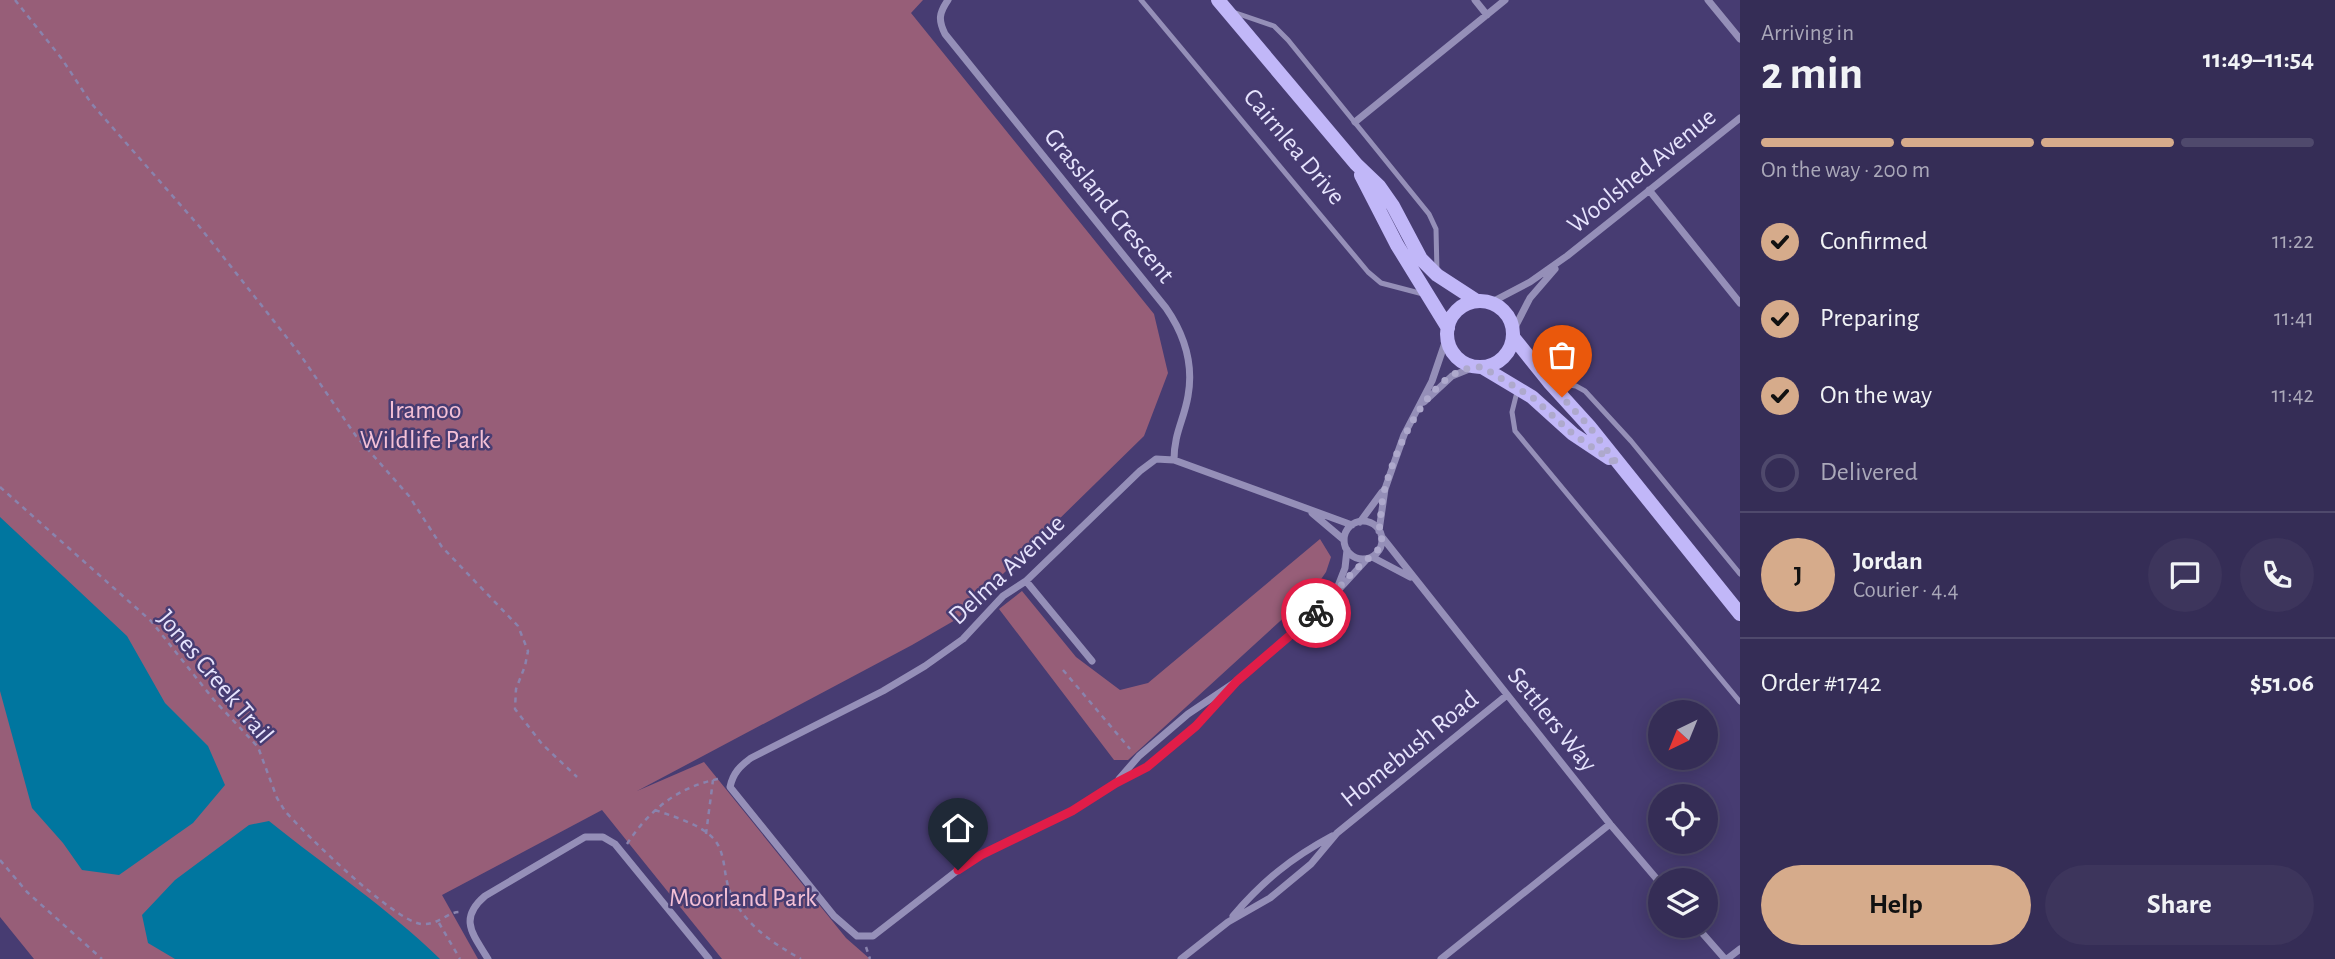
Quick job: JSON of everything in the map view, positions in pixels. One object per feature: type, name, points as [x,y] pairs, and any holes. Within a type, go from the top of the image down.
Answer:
[{"type":"street","name":"Grassland Crescent","points":[[948,0],[940,11],[939,22],[945,34],[1180,328],[1190,373],[1188,396],[1176,432],[1174,460]]},
{"type":"street","points":[[1475,0],[1487,15]]},
{"type":"street","points":[[1354,122],[1505,0]]},
{"type":"street","points":[[1708,0],[1740,39]]},
{"type":"street","name":"Cairnlea Drive","points":[[1222,5],[1356,164],[1379,186],[1393,206],[1421,259],[1437,275],[1484,302]]},
{"type":"street","name":"Woolshed Avenue","points":[[1484,302],[1530,282],[1567,256],[1740,118]]},
{"type":"street","name":"Cairnlea Drive","points":[[1356,164],[1397,245],[1448,332]]},
{"type":"street","points":[[1649,190],[1740,303]]},
{"type":"street","name":"Woolshed Avenue","points":[[1513,334],[1535,291],[1567,256]]},
{"type":"street","points":[[1116,783],[1139,756],[1188,714],[1237,681],[1321,609],[1380,548],[1385,489],[1404,435],[1432,381],[1458,310],[1484,302],[1506,313],[1513,334],[1549,382],[1589,426],[1740,614]]},
{"type":"street","points":[[1448,332],[1456,356],[1517,388],[1545,408],[1573,434],[1618,465]]},
{"type":"street","points":[[1419,408],[1452,376],[1492,365],[1507,354],[1513,334]]},
{"type":"street","points":[[1174,460],[1309,510],[1356,523],[1371,524],[1380,534]]},
{"type":"street","name":"Delma Avenue","points":[[1116,783],[1072,811],[981,855],[888,926],[873,936],[866,937],[858,936],[834,916],[730,787],[740,766],[751,758],[925,666],[963,639],[1003,596],[1026,581],[1150,462],[1174,460]]},
{"type":"street","points":[[1344,540],[1348,529],[1385,489]]},
{"type":"street","points":[[1309,510],[1344,540],[1347,550],[1345,568],[1335,594]]},
{"type":"street","name":"Settlers Way","points":[[1380,534],[1648,869]]},
{"type":"street","points":[[1347,550],[1356,558],[1370,558]]},
{"type":"street","name":"Settlers Way","points":[[1370,558],[1390,564],[1414,579]]},
{"type":"street","points":[[1026,581],[1092,661]]},
{"type":"street","points":[[1116,783],[1147,767],[1196,726],[1237,681]]},
{"type":"street","name":"Homebush Road","points":[[1181,959],[1228,922],[1270,898],[1311,864],[1337,833],[1507,695]]},
{"type":"street","points":[[1441,959],[1610,824]]},
{"type":"street","name":"Homebush Road","points":[[1228,922],[1259,886],[1301,852],[1337,833]]},
{"type":"street","points":[[488,959],[470,926],[469,917],[475,905],[485,895],[585,837],[603,837],[615,844],[709,959]]},
{"type":"street","points":[[1707,938],[1726,959],[1740,949]]},
{"type":"lane","name":"Cairnlea Drive","points":[[1141,0],[1368,272],[1381,283],[1429,296]]},
{"type":"lane","name":"Cairnlea Drive","points":[[1222,5],[1274,26],[1391,165],[1429,214],[1436,229],[1437,275]]},
{"type":"lane","points":[[1549,382],[1576,386],[1585,391],[1740,574]]},
{"type":"lane","points":[[1517,388],[1512,412],[1515,431],[1740,702]]},
{"type":"path","points":[[15,0],[62,59],[91,103],[199,226],[299,353],[356,436],[409,496],[442,547],[518,626],[528,651],[516,689],[515,709],[542,744],[577,777]]},
{"type":"path","name":"Jones Creek Trail","points":[[0,487],[151,621],[214,700],[258,747],[277,798],[296,823],[388,906],[415,923],[425,925],[439,922]]},
{"type":"path","points":[[1063,670],[1129,749]]},
{"type":"path","points":[[627,845],[637,829],[673,796],[694,784],[716,779],[706,834]]},
{"type":"path","points":[[655,810],[684,820],[713,838],[724,860],[729,889],[742,912],[760,933],[801,959]]},
{"type":"path","points":[[0,860],[27,892],[102,959]]},
{"type":"path","points":[[458,912],[439,922],[460,959]]},
{"type":"path","points":[[866,947],[870,959]]},
{"type":"green space","name":"Iramoo Wildlife Park","points":[[0,0],[923,0],[911,13],[1154,314],[1168,373],[1144,436],[957,619],[637,791],[704,762],[846,938],[870,959],[722,959],[602,810],[442,895],[478,959],[34,959],[0,917]]},
{"type":"green space","points":[[1320,539],[1331,557],[1326,572],[1313,591],[1128,760],[1114,760],[999,609],[1022,591],[1076,657],[1120,690],[1148,683]]},
{"type":"water","points":[[0,517],[127,636],[165,703],[208,746],[225,785],[193,823],[119,875],[82,870],[63,843],[32,808],[0,691]]},
{"type":"water","points":[[269,821],[378,905],[440,959],[175,959],[148,943],[142,915],[175,880],[249,825]]},
{"type":"way so far","points":[[1316,613],[1353,572],[1380,548],[1382,537],[1379,531],[1385,489],[1404,435],[1419,408],[1440,386],[1452,376],[1474,367],[1482,367],[1532,397],[1573,434],[1618,465],[1589,426],[1562,397]]},
{"type":"route","points":[[958,870],[981,855],[1072,811],[1147,767],[1213,710],[1237,681],[1316,613]]},
{"type":"park label","name":"Moorland Park","points":[[743,897]]}]
